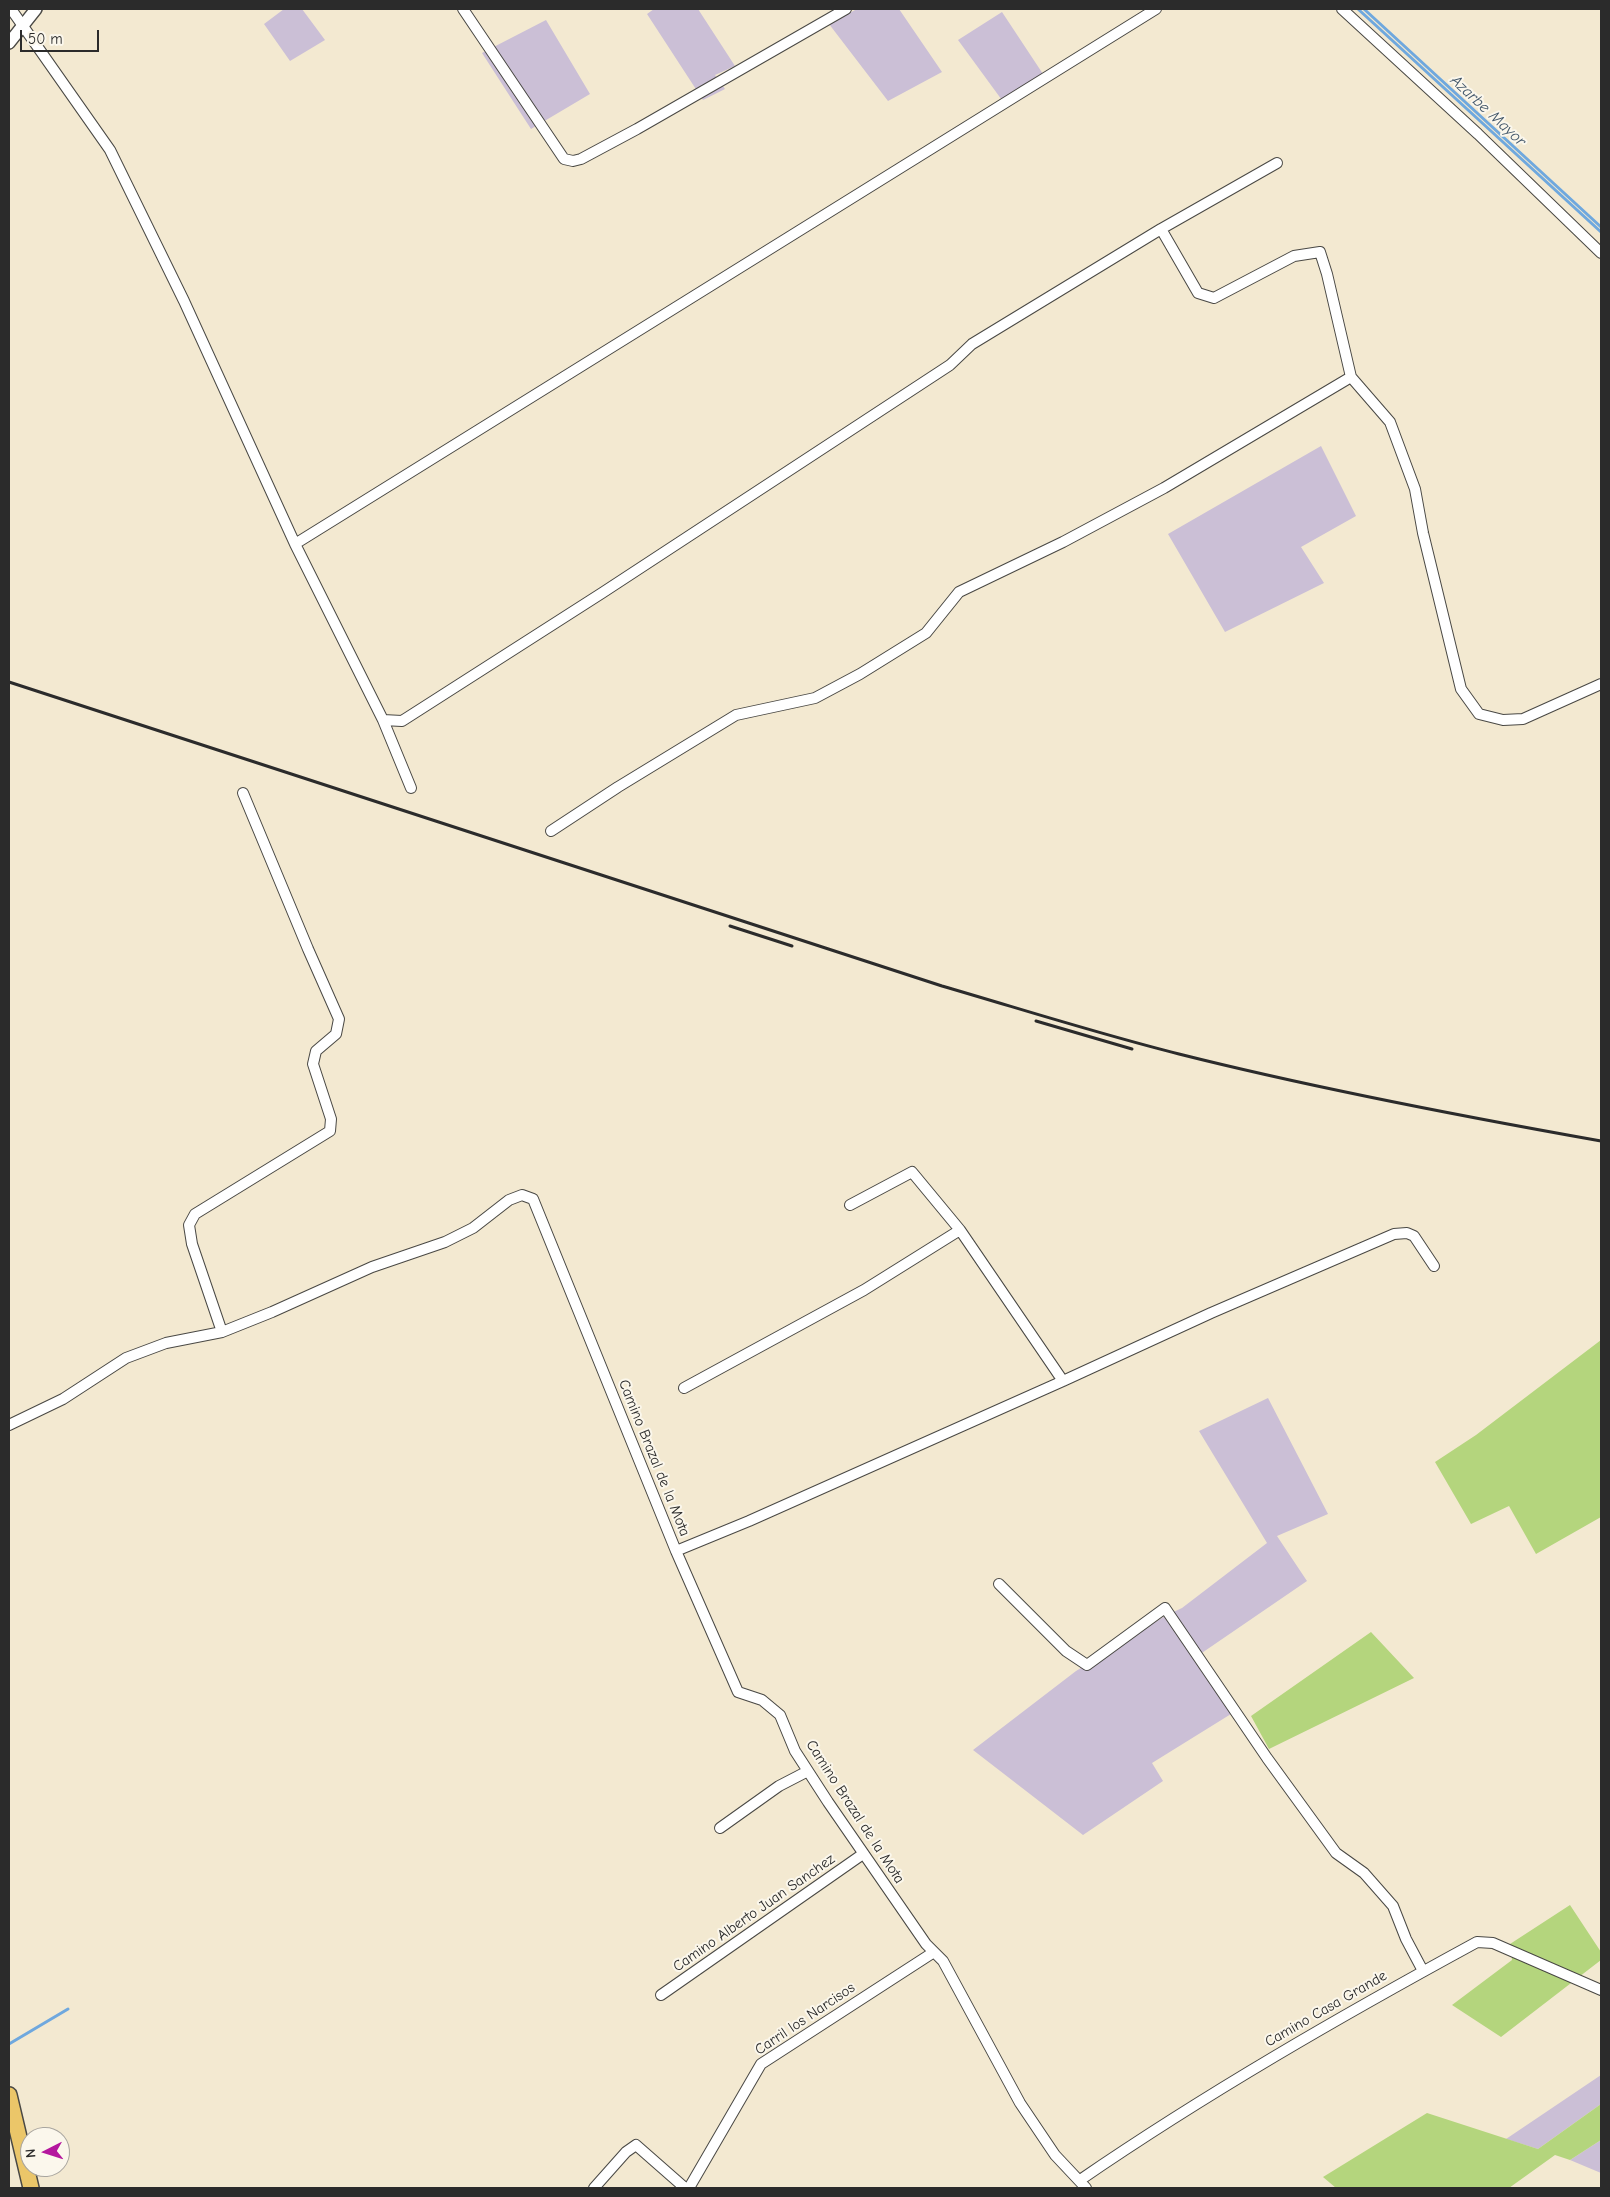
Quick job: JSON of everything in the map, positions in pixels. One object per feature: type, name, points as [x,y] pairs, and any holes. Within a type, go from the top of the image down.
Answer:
[{"type":"main road","points":[[9,2095],[32,2188]]},
{"type":"street","points":[[11,9],[110,150],[184,301],[295,544],[383,720],[411,788]]},
{"type":"street","points":[[9,43],[36,9]]},
{"type":"street","points":[[463,9],[560,154],[564,159],[573,160],[582,159],[637,129],[846,9]]},
{"type":"street","points":[[295,544],[1156,9]]},
{"type":"street","points":[[1342,9],[1478,134],[1601,253]]},
{"type":"street","points":[[383,720],[402,721],[602,593],[950,365],[972,344],[1161,229],[1277,163]]},
{"type":"street","points":[[1161,229],[1198,293],[1214,298],[1294,256],[1320,252],[1352,377],[1390,422],[1415,489],[1423,533],[1462,689],[1479,714],[1503,720],[1523,719],[1601,684]]},
{"type":"street","points":[[551,831],[618,786],[736,715],[815,698],[860,674],[926,633],[959,592],[1063,542],[1164,488],[1352,377]]},
{"type":"street","points":[[222,1332],[192,1244],[189,1225],[195,1214],[330,1131],[332,1119],[313,1064],[316,1051],[336,1034],[339,1019],[243,793]]},
{"type":"street","points":[[850,1205],[912,1172],[960,1230],[1063,1381]]},
{"type":"street","name":"Camino Brazal de la Mota","points":[[9,1425],[63,1399],[126,1358],[166,1343],[222,1332],[372,1268],[445,1242],[473,1228],[510,1200],[522,1196],[533,1200],[676,1552],[738,1692],[762,1700],[780,1715],[795,1751],[808,1771],[926,1944],[943,1961],[1020,2103],[1055,2155],[1083,2184]]},
{"type":"street","points":[[684,1388],[864,1290],[960,1230]]},
{"type":"street","points":[[676,1552],[746,1523],[1211,1313],[1394,1234],[1407,1233],[1414,1236],[1434,1266]]},
{"type":"street","points":[[999,1584],[1066,1651],[1087,1665],[1165,1608],[1336,1853],[1364,1873],[1392,1906],[1406,1939],[1423,1971]]},
{"type":"street","points":[[720,1828],[779,1786],[808,1771]]},
{"type":"street","name":"Camino Alberto Juan Sanchez","points":[[661,1995],[863,1854]]},
{"type":"street","name":"Camino Casa Grande","points":[[1083,2184],[1132,2144],[1239,2078],[1334,2021],[1477,1942],[1493,1942],[1601,1990]]},
{"type":"street","name":"Carril los Narcisos","points":[[689,2188],[761,2064],[934,1952]]},
{"type":"street","points":[[594,2188],[626,2152],[636,2145],[684,2188]]},
{"type":"shaded area","points":[[284,9],[302,9],[325,40],[290,61],[264,24]]},
{"type":"shaded area","points":[[654,9],[698,9],[735,66],[715,75],[725,89],[703,100],[647,14]]},
{"type":"shaded area","points":[[857,9],[899,9],[942,72],[888,101],[829,24]]},
{"type":"shaded area","points":[[1002,12],[1043,74],[1007,107],[958,40]]},
{"type":"shaded area","points":[[546,20],[590,94],[531,129],[482,53]]},
{"type":"shaded area","points":[[1321,446],[1356,516],[1301,547],[1324,583],[1225,632],[1168,534]]},
{"type":"shaded area","points":[[1268,1398],[1328,1514],[1277,1536],[1307,1581],[1193,1659],[1231,1714],[1152,1763],[1163,1781],[1083,1835],[973,1750],[1076,1671],[1165,1616],[1182,1608],[1267,1543],[1199,1431]]},
{"type":"shaded area","points":[[1601,2075],[1601,2104],[1538,2149],[1506,2139]]},
{"type":"shaded area","points":[[1601,2140],[1601,2173],[1570,2160]]},
{"type":"green space","points":[[1601,1340],[1601,1517],[1536,1554],[1509,1506],[1471,1524],[1435,1462],[1476,1435]]},
{"type":"green space","points":[[1371,1632],[1414,1678],[1269,1749],[1251,1716]]},
{"type":"green space","points":[[1570,1905],[1601,1952],[1601,1960],[1501,2037],[1452,2005],[1512,1960],[1510,1944]]},
{"type":"green space","points":[[1601,2104],[1601,2140],[1570,2160],[1555,2155],[1509,2188],[1336,2188],[1323,2177],[1427,2113],[1538,2149]]},
{"type":"waterway","name":"Azarbe Mayor","points":[[1358,9],[1601,232]]},
{"type":"waterway","name":"Azarbe Mayor","points":[[1364,9],[1601,227]]},
{"type":"waterway","points":[[9,2044],[68,2009]]},
{"type":"railway","points":[[9,682],[942,986],[1090,1030],[1231,1067],[1336,1090],[1442,1112],[1601,1141]]},
{"type":"railway","points":[[730,926],[792,946]]},
{"type":"railway","points":[[1036,1021],[1132,1049]]}]
